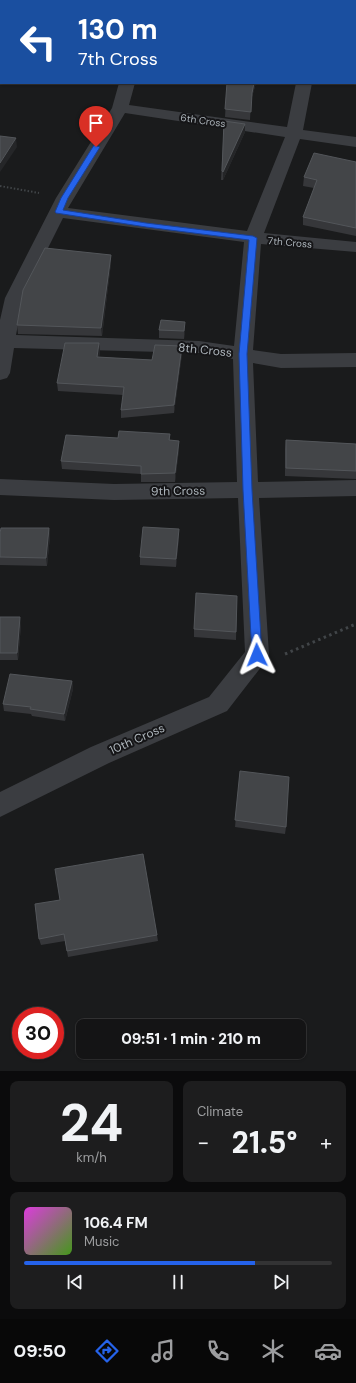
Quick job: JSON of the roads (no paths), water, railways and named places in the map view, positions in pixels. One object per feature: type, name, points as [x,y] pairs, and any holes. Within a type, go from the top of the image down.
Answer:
[{"type":"street","points":[[0,372],[14,298],[62,205],[120,108],[127,84]]},
{"type":"street","points":[[248,490],[243,354],[253,238],[294,133],[304,84]]},
{"type":"street","name":"6th Cross","points":[[120,108],[356,142]]},
{"type":"street","name":"7th Cross","points":[[62,205],[146,225],[253,238],[356,247]]},
{"type":"street","name":"8th Cross","points":[[5,341],[200,347],[281,360],[356,360]]},
{"type":"street","name":"9th Cross","points":[[0,487],[114,492],[356,488]]},
{"type":"street","name":"10th Cross","points":[[0,805],[100,756],[218,704],[251,663],[248,490]]}]
